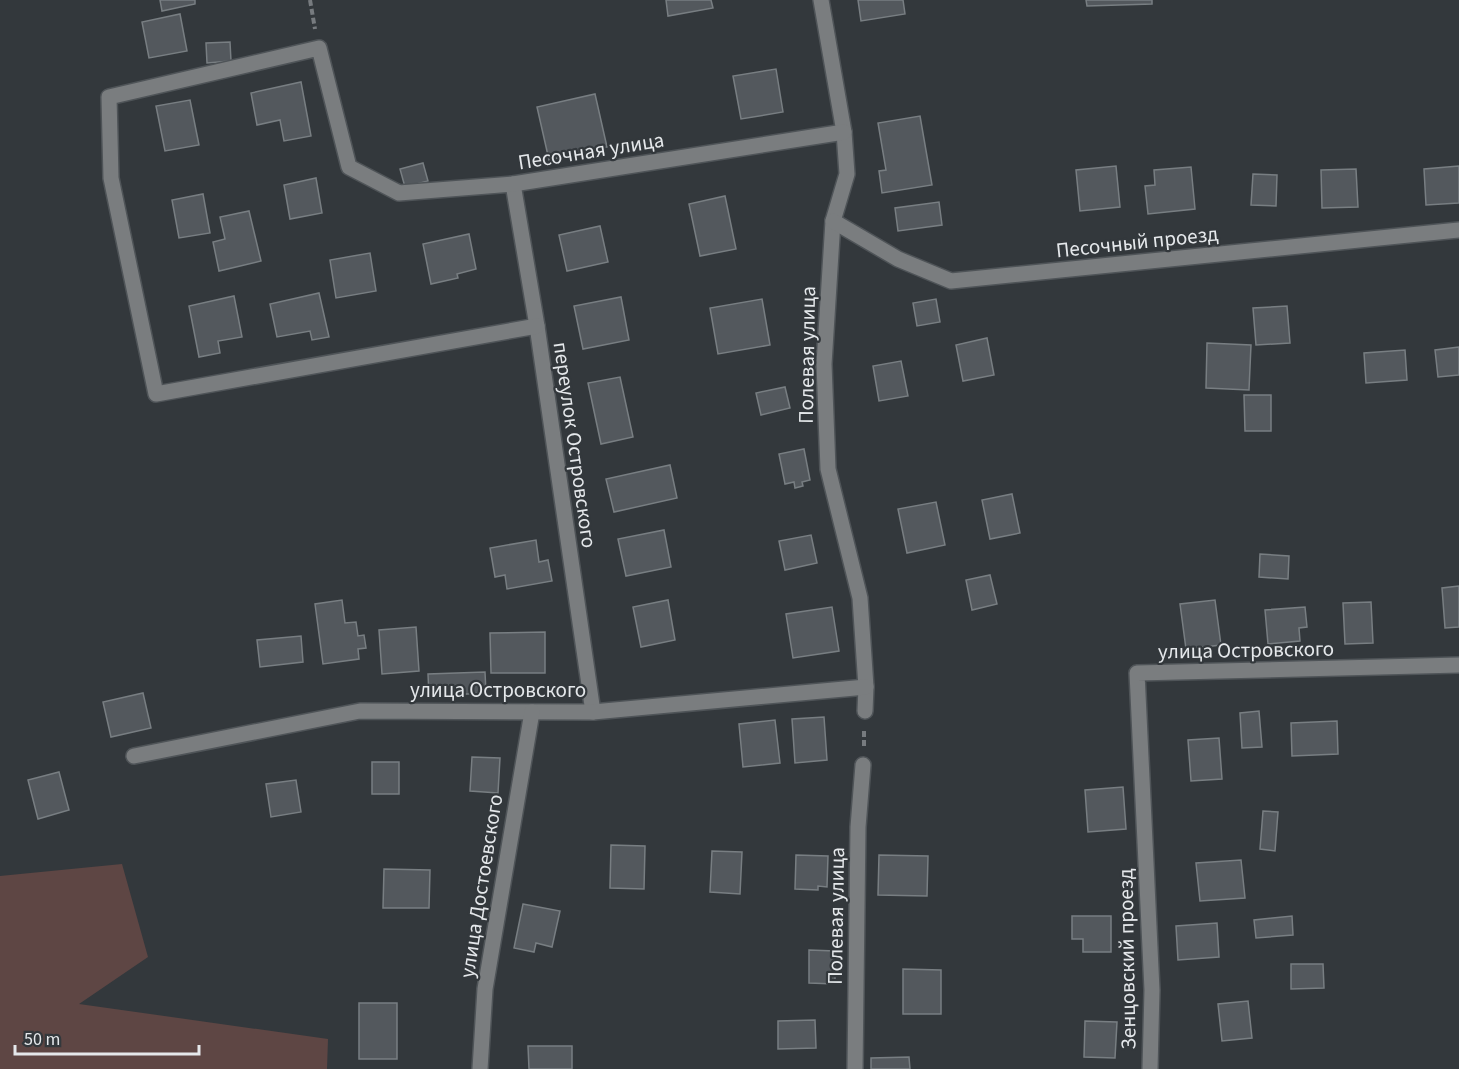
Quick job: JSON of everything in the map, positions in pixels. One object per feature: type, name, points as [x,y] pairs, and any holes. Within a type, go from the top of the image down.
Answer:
[{"type":"street","name":"Полевая улица","points":[[821,0],[844,132],[847,174],[833,221],[824,364],[828,469],[860,598],[866,687],[865,711]]},
{"type":"street","name":"Песочная улица","points":[[319,48],[349,167],[399,193],[513,184],[844,132]]},
{"type":"street","points":[[319,48],[109,98],[111,178],[156,394],[537,326]]},
{"type":"street","name":"переулок Островского","points":[[513,184],[537,326],[593,712]]},
{"type":"street","name":"Песочный проезд","points":[[833,221],[898,259],[951,280],[1459,230]]},
{"type":"street","name":"улица Островского","points":[[1146,849],[1137,674],[1459,665]]},
{"type":"street","name":"улица Островского","points":[[134,756],[360,711],[593,712],[866,687]]},
{"type":"street","name":"улица Достоевского","points":[[480,1069],[485,989],[532,712]]},
{"type":"street","name":"Полевая улица","points":[[855,1069],[858,827],[863,765]]},
{"type":"street","name":"Зенцовский проезд","points":[[1146,849],[1152,990],[1150,1069]]},
{"type":"path","points":[[310,0],[319,48]]},
{"type":"path","points":[[863,765],[865,711]]},
{"type":"shaded area","points":[[122,864],[148,957],[79,1004],[328,1039],[327,1069],[0,1069],[0,876]]},
{"type":"building","points":[[160,0],[195,0],[195,4],[162,11]]},
{"type":"building","points":[[666,0],[711,0],[713,8],[668,16]]},
{"type":"building","points":[[858,0],[903,0],[905,14],[861,21]]},
{"type":"building","points":[[1086,0],[1152,0],[1152,4],[1087,6]]},
{"type":"building","points":[[180,14],[187,51],[149,58],[142,22]]},
{"type":"building","points":[[230,42],[231,61],[207,63],[206,43]]},
{"type":"building","points":[[776,69],[783,112],[741,119],[733,76]]},
{"type":"building","points":[[301,82],[311,136],[284,141],[280,120],[257,125],[251,93]]},
{"type":"building","points":[[595,94],[607,147],[549,160],[537,107]]},
{"type":"building","points":[[190,100],[199,145],[165,151],[156,106]]},
{"type":"building","points":[[920,116],[932,185],[882,193],[879,171],[886,170],[878,123]]},
{"type":"building","points":[[423,163],[428,181],[405,187],[400,169]]},
{"type":"building","points":[[1116,166],[1120,207],[1080,211],[1076,170]]},
{"type":"building","points":[[1459,166],[1459,203],[1426,205],[1424,169]]},
{"type":"building","points":[[1191,167],[1195,209],[1148,214],[1145,186],[1155,185],[1154,170]]},
{"type":"building","points":[[1356,169],[1358,207],[1322,208],[1321,170]]},
{"type":"building","points":[[1253,174],[1277,175],[1276,206],[1251,205]]},
{"type":"building","points":[[316,178],[322,213],[290,219],[284,185]]},
{"type":"building","points":[[203,194],[210,233],[179,238],[172,200]]},
{"type":"building","points":[[725,196],[736,249],[700,256],[689,204]]},
{"type":"building","points":[[939,202],[942,225],[898,231],[895,208]]},
{"type":"building","points":[[249,211],[261,261],[219,271],[213,242],[225,239],[220,217]]},
{"type":"building","points":[[600,226],[608,262],[567,271],[559,235]]},
{"type":"building","points":[[469,234],[476,269],[457,274],[458,278],[431,284],[423,244]]},
{"type":"building","points":[[370,253],[376,291],[336,298],[330,260]]},
{"type":"building","points":[[319,293],[329,337],[312,340],[310,331],[277,337],[270,304]]},
{"type":"building","points":[[234,296],[242,337],[218,341],[220,353],[199,357],[189,306]]},
{"type":"building","points":[[621,297],[629,340],[583,349],[574,306]]},
{"type":"building","points":[[762,299],[770,345],[718,354],[710,308]]},
{"type":"building","points":[[936,299],[940,322],[917,326],[913,303]]},
{"type":"building","points":[[1287,306],[1290,343],[1256,345],[1253,308]]},
{"type":"building","points":[[987,338],[994,375],[963,381],[956,345]]},
{"type":"building","points":[[1207,343],[1251,345],[1249,390],[1206,388]]},
{"type":"building","points":[[1459,347],[1459,375],[1438,377],[1435,350]]},
{"type":"building","points":[[1405,350],[1407,380],[1366,383],[1364,353]]},
{"type":"building","points":[[901,361],[908,396],[879,401],[873,366]]},
{"type":"building","points":[[620,377],[633,437],[601,444],[588,383]]},
{"type":"building","points":[[785,387],[790,408],[761,415],[756,393]]},
{"type":"building","points":[[1244,395],[1271,395],[1271,431],[1245,431]]},
{"type":"building","points":[[804,449],[810,480],[802,482],[803,486],[795,488],[794,482],[785,484],[779,454]]},
{"type":"building","points":[[670,465],[677,498],[614,512],[606,479]]},
{"type":"building","points":[[1012,494],[1020,533],[990,539],[982,500]]},
{"type":"building","points":[[936,502],[945,545],[907,553],[898,509]]},
{"type":"building","points":[[664,530],[671,567],[626,576],[618,539]]},
{"type":"building","points":[[811,535],[817,563],[785,570],[779,541]]},
{"type":"building","points":[[536,540],[539,562],[548,560],[552,581],[507,589],[505,575],[495,577],[490,548]]},
{"type":"building","points":[[1260,554],[1289,556],[1288,579],[1259,577]]},
{"type":"building","points":[[990,575],[997,604],[972,610],[966,580]]},
{"type":"building","points":[[1459,586],[1459,627],[1445,628],[1442,588]]},
{"type":"building","points":[[342,600],[345,623],[356,622],[358,636],[364,635],[366,648],[358,649],[359,659],[323,664],[315,604]]},
{"type":"building","points":[[668,600],[675,640],[641,647],[633,607]]},
{"type":"building","points":[[1215,600],[1221,645],[1186,649],[1180,604]]},
{"type":"building","points":[[1371,602],[1373,643],[1345,644],[1343,603]]},
{"type":"building","points":[[832,607],[839,651],[793,658],[786,614]]},
{"type":"building","points":[[1305,607],[1307,627],[1299,628],[1300,641],[1268,644],[1265,610]]},
{"type":"building","points":[[416,627],[419,671],[382,674],[379,630]]},
{"type":"building","points":[[545,632],[545,673],[491,673],[490,633]]},
{"type":"building","points":[[301,636],[303,662],[260,667],[257,640]]},
{"type":"building","points":[[485,672],[486,693],[429,696],[428,674]]},
{"type":"building","points":[[143,693],[151,728],[111,737],[103,702]]},
{"type":"building","points":[[1259,711],[1262,747],[1242,748],[1240,713]]},
{"type":"building","points":[[824,717],[827,760],[795,763],[792,719]]},
{"type":"building","points":[[775,720],[780,763],[743,767],[739,724]]},
{"type":"building","points":[[1337,721],[1338,754],[1292,756],[1291,723]]},
{"type":"building","points":[[1219,738],[1222,779],[1191,781],[1188,740]]},
{"type":"building","points":[[472,757],[500,758],[498,793],[470,791]]},
{"type":"building","points":[[372,762],[399,762],[399,794],[372,794]]},
{"type":"building","points":[[59,772],[69,810],[38,819],[28,780]]},
{"type":"building","points":[[296,780],[301,812],[271,817],[266,784]]},
{"type":"building","points":[[1123,787],[1126,829],[1088,832],[1085,790]]},
{"type":"building","points":[[1263,811],[1278,812],[1275,851],[1260,849]]},
{"type":"building","points":[[611,845],[645,846],[644,889],[610,888]]},
{"type":"building","points":[[712,851],[742,852],[740,894],[710,892]]},
{"type":"building","points":[[796,855],[828,856],[827,887],[818,886],[818,890],[795,889]]},
{"type":"building","points":[[879,855],[928,856],[927,896],[878,895]]},
{"type":"building","points":[[1241,860],[1245,898],[1200,901],[1196,863]]},
{"type":"building","points":[[384,869],[430,870],[429,908],[383,908]]},
{"type":"building","points":[[523,904],[560,911],[552,947],[536,943],[534,952],[514,948]]},
{"type":"building","points":[[1072,916],[1111,916],[1111,952],[1083,952],[1083,939],[1072,939]]},
{"type":"building","points":[[1292,916],[1293,935],[1256,938],[1254,920]]},
{"type":"building","points":[[1217,923],[1219,957],[1178,960],[1176,926]]},
{"type":"building","points":[[809,950],[835,951],[835,984],[809,983]]},
{"type":"building","points":[[1291,964],[1323,964],[1324,988],[1291,989]]},
{"type":"building","points":[[903,969],[941,970],[941,1014],[903,1014]]},
{"type":"building","points":[[1248,1001],[1252,1038],[1222,1041],[1218,1004]]},
{"type":"building","points":[[359,1003],[397,1003],[397,1059],[359,1059]]},
{"type":"building","points":[[815,1020],[816,1048],[778,1049],[778,1021]]},
{"type":"building","points":[[1085,1021],[1117,1022],[1115,1058],[1084,1057]]},
{"type":"building","points":[[528,1046],[572,1046],[572,1069],[529,1069]]},
{"type":"building","points":[[909,1057],[910,1069],[871,1069],[871,1058]]}]
